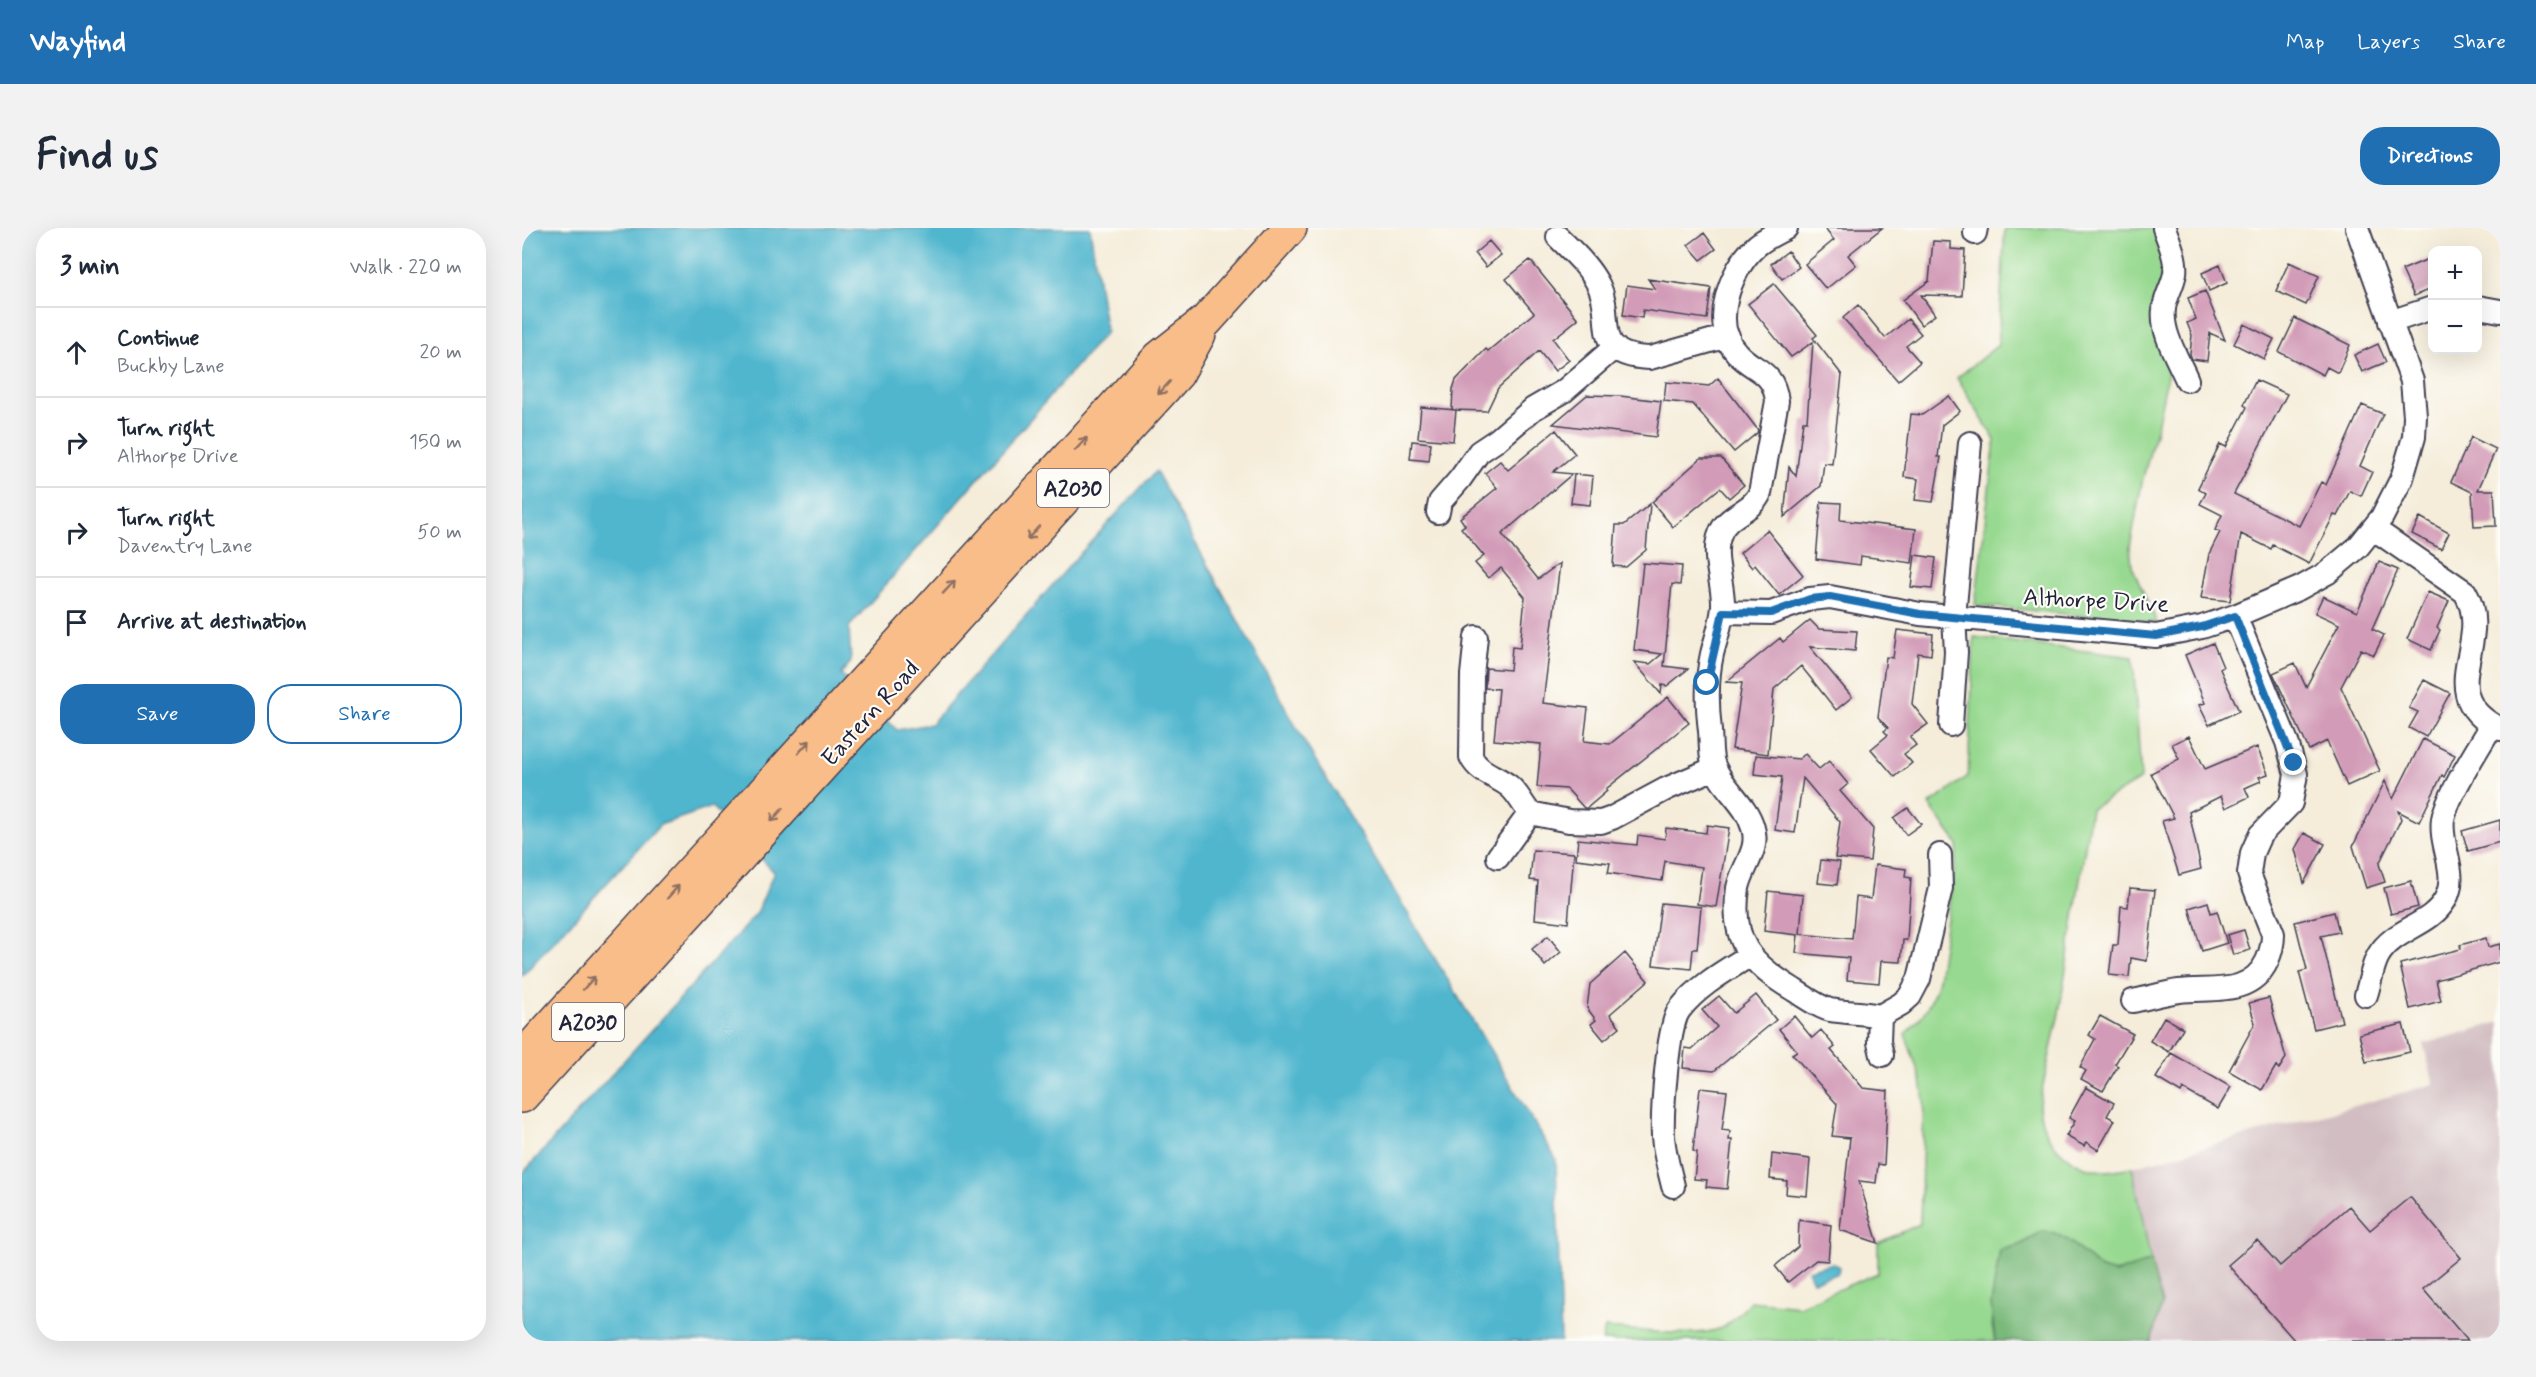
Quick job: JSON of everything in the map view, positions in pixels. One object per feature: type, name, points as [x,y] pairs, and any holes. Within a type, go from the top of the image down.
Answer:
[{"type":"main road","name":"Eastern Road","points":[[522,1096],[644,942],[919,639],[1177,374],[1206,321],[1290,228]]},
{"type":"main road","name":"Eastern Road","points":[[522,1058],[644,942]]},
{"type":"street","points":[[1786,228],[1756,246],[1740,265],[1727,300],[1725,321],[1728,336],[1736,353],[1759,368],[1771,380],[1777,400],[1760,493],[1753,503],[1724,526],[1718,539],[1717,554],[1723,588],[1723,612],[1707,683],[1708,717],[1715,768],[1720,779],[1740,803],[1753,825],[1755,836],[1754,846],[1740,878],[1738,891],[1738,924],[1742,942],[1749,956],[1783,984],[1821,1006],[1880,1016],[1910,996],[1919,979],[1941,888],[1940,855]]},
{"type":"street","points":[[2164,228],[2175,265],[2175,273],[2163,309],[2169,338],[2187,380]]},
{"type":"street","name":"Althorpe Drive","points":[[1723,612],[1771,613],[1810,599],[1830,597],[1904,612],[2156,636],[2202,627],[2235,616],[2300,588],[2327,573],[2343,562],[2374,529],[2402,478],[2414,437],[2412,381],[2357,228]]},
{"type":"street","points":[[1557,237],[1578,256],[1598,285],[1604,304],[1608,338],[1615,346],[1633,355],[1650,358],[1728,336]]},
{"type":"street","points":[[2482,308],[2500,311]]},
{"type":"street","points":[[2390,322],[2428,311]]},
{"type":"street","points":[[1438,512],[1440,502],[1479,452],[1497,440],[1533,409],[1573,384],[1615,346]]},
{"type":"street","points":[[1951,725],[1956,652],[1954,617],[1970,443]]},
{"type":"street","points":[[2366,996],[2378,956],[2386,945],[2398,934],[2431,916],[2445,900],[2451,883],[2443,820],[2467,767],[2496,727],[2478,714],[2465,688],[2466,667],[2475,629],[2473,609],[2465,592],[2374,529]]},
{"type":"street","points":[[2133,1001],[2180,991],[2218,991],[2238,987],[2254,979],[2260,973],[2273,944],[2272,934],[2248,874],[2260,835],[2291,803],[2296,774],[2287,742],[2235,616]]},
{"type":"street","points":[[1476,637],[1472,675],[1471,757],[1476,766],[1485,774],[1507,784],[1515,791],[1530,813],[1569,821],[1601,822],[1666,789],[1715,768]]},
{"type":"street","points":[[1498,857],[1530,813]]},
{"type":"street","points":[[1673,1186],[1663,1134],[1669,1041],[1675,1017],[1710,981],[1749,956]]},
{"type":"street","points":[[1880,1016],[1879,1042],[1882,1055]]},
{"type":"shaded area","points":[[2500,1022],[2500,1341],[2151,1341],[2162,1304],[2132,1167],[2434,1084],[2423,1044]]},
{"type":"green space","points":[[2005,228],[2157,228],[2169,271],[2152,303],[2168,372],[2142,482],[2130,547],[2132,566],[2157,623],[1975,605],[1995,440],[1957,378],[1998,345]]},
{"type":"green space","points":[[1974,637],[2133,657],[2141,779],[2091,809],[2059,1013],[2039,1103],[2045,1128],[2058,1149],[2068,1157],[2091,1169],[2104,1171],[2132,1167],[2151,1261],[2115,1273],[2101,1269],[2068,1240],[2020,1245],[2000,1250],[1992,1326],[1995,1341],[1602,1341],[1605,1328],[1666,1333],[1712,1331],[1731,1322],[1750,1301],[1799,1306],[1878,1273],[1878,1243],[1920,1224],[1924,1101],[1921,1080],[1905,1034],[1926,1009],[1938,979],[1958,844],[1929,805],[1968,776]]},
{"type":"green space","points":[[2042,1231],[2055,1233],[2068,1240],[2101,1269],[2115,1273],[2151,1261],[2162,1304],[2151,1341],[1995,1341],[1991,1304],[2000,1250],[2020,1245]]},
{"type":"water","points":[[522,228],[1090,228],[1106,332],[849,627],[851,662],[841,674],[897,730],[931,724],[1077,557],[1156,471],[1305,743],[1556,1159],[1561,1341],[522,1341],[522,1174],[757,913],[774,872],[712,807],[660,825],[522,976]]},
{"type":"water","points":[[1833,1263],[1840,1267],[1837,1274],[1813,1281],[1808,1270]]},
{"type":"building","points":[[1824,228],[1882,228],[1848,255],[1856,265],[1826,289],[1805,264],[1834,240]]},
{"type":"building","points":[[1704,233],[1716,249],[1701,260],[1688,245]]},
{"type":"building","points":[[1489,241],[1501,255],[1486,267],[1475,253]]},
{"type":"building","points":[[1933,241],[1951,242],[1951,249],[1965,250],[1962,296],[1921,295],[1935,315],[1921,325],[1903,300],[1929,281]]},
{"type":"building","points":[[1788,251],[1799,267],[1782,279],[1771,264]]},
{"type":"building","points":[[2428,259],[2428,290],[2414,296],[2402,270]]},
{"type":"building","points":[[1530,260],[1578,319],[1553,339],[1569,360],[1555,371],[1539,351],[1498,388],[1487,411],[1452,410],[1456,380],[1486,349],[1488,351],[1534,313],[1506,279]]},
{"type":"building","points":[[2289,262],[2319,276],[2306,305],[2276,291]]},
{"type":"building","points":[[2220,265],[2227,283],[2209,291],[2202,273]]},
{"type":"building","points":[[1648,279],[1711,288],[1707,319],[1643,310],[1642,318],[1623,315],[1627,285],[1655,289]]},
{"type":"building","points":[[1774,284],[1817,335],[1813,338],[1842,375],[1832,464],[1824,463],[1821,486],[1784,517],[1789,467],[1796,476],[1803,421],[1807,421],[1813,342],[1791,357],[1748,304]]},
{"type":"building","points":[[2205,291],[2225,340],[2210,333],[2207,361],[2192,359],[2190,354],[2192,335],[2187,323],[2196,319],[2188,298]]},
{"type":"building","points":[[1858,305],[1885,338],[1908,319],[1921,334],[1906,346],[1920,362],[1898,381],[1843,318]]},
{"type":"building","points":[[2295,318],[2350,345],[2338,373],[2327,367],[2323,375],[2279,352]]},
{"type":"building","points":[[2244,324],[2274,339],[2264,359],[2234,344]]},
{"type":"building","points":[[2378,344],[2386,362],[2362,372],[2354,355]]},
{"type":"building","points":[[1718,378],[1758,430],[1734,452],[1693,404],[1664,401],[1666,382],[1709,386]]},
{"type":"building","points":[[2256,380],[2287,394],[2234,494],[2299,526],[2321,482],[2326,485],[2362,405],[2383,414],[2360,466],[2372,472],[2361,496],[2350,491],[2337,516],[2334,515],[2309,564],[2273,545],[2271,549],[2241,534],[2230,601],[2201,598],[2209,554],[2220,532],[2215,530],[2222,515],[2200,504],[2206,493],[2198,488],[2220,444],[2226,447],[2247,407],[2244,405]]},
{"type":"building","points":[[1587,395],[1661,401],[1656,437],[1553,424]]},
{"type":"building","points":[[1949,396],[1960,411],[1942,425],[1938,457],[1941,457],[1933,502],[1915,500],[1918,479],[1904,477],[1911,414],[1922,415]]},
{"type":"building","points":[[1421,407],[1456,410],[1453,441],[1418,438]]},
{"type":"building","points":[[1556,430],[1575,454],[1553,472],[1572,474],[1502,534],[1538,579],[1560,563],[1543,703],[1588,708],[1584,741],[1610,744],[1668,697],[1689,723],[1606,789],[1607,791],[1587,808],[1584,808],[1567,789],[1537,787],[1541,744],[1494,740],[1499,689],[1485,688],[1486,668],[1510,670],[1512,647],[1520,648],[1525,597],[1501,568],[1488,578],[1475,563],[1484,556],[1461,528],[1465,525],[1460,518],[1497,488],[1485,473],[1500,461],[1508,470]]},
{"type":"building","points":[[2471,437],[2496,449],[2478,490],[2494,490],[2496,526],[2474,527],[2472,492],[2451,482]]},
{"type":"building","points":[[1412,441],[1431,443],[1429,461],[1410,459]]},
{"type":"building","points":[[1701,458],[1721,458],[1744,485],[1729,498],[1720,488],[1673,527],[1652,502]]},
{"type":"building","points":[[1574,474],[1593,476],[1590,505],[1571,503]]},
{"type":"building","points":[[1821,502],[1841,503],[1840,520],[1916,529],[1912,563],[1861,556],[1860,565],[1816,559]]},
{"type":"building","points":[[1650,504],[1646,550],[1626,567],[1613,566],[1616,525],[1624,525]]},
{"type":"building","points":[[2420,517],[2449,533],[2441,549],[2412,534]]},
{"type":"building","points":[[1767,530],[1803,575],[1779,595],[1755,565],[1752,568],[1740,553]]},
{"type":"building","points":[[1915,555],[1936,558],[1932,589],[1911,587]]},
{"type":"building","points":[[2379,562],[2398,570],[2372,629],[2384,635],[2374,655],[2361,649],[2341,687],[2380,771],[2347,786],[2327,741],[2309,750],[2273,673],[2295,663],[2306,687],[2339,624],[2315,613],[2323,596],[2357,612]]},
{"type":"building","points":[[1643,563],[1682,566],[1680,585],[1672,584],[1664,666],[1688,669],[1667,686],[1662,685],[1661,694],[1634,662],[1650,664],[1662,654],[1634,650]]},
{"type":"building","points":[[2428,592],[2449,601],[2437,628],[2440,630],[2431,650],[2407,639]]},
{"type":"building","points":[[1810,620],[1819,629],[1857,631],[1855,651],[1810,647],[1852,697],[1836,710],[1801,666],[1774,689],[1768,754],[1732,749],[1742,683],[1726,682],[1780,638],[1783,642]]},
{"type":"building","points":[[1897,630],[1933,634],[1931,655],[1918,653],[1912,704],[1928,724],[1910,737],[1916,745],[1904,754],[1912,763],[1895,777],[1871,749],[1888,735],[1884,731],[1888,728],[1878,717],[1886,657],[1893,658]]},
{"type":"building","points":[[2213,643],[2223,667],[2220,669],[2239,711],[2209,725],[2199,705],[2205,703],[2185,655]]},
{"type":"building","points":[[2424,680],[2450,693],[2426,737],[2409,728],[2418,712],[2409,708]]},
{"type":"building","points":[[2189,736],[2205,769],[2257,747],[2268,774],[2259,777],[2261,781],[2245,788],[2249,797],[2226,808],[2221,796],[2189,812],[2201,869],[2179,875],[2162,821],[2174,818],[2151,773],[2179,759],[2172,744]]},
{"type":"building","points":[[2423,739],[2455,755],[2444,777],[2442,775],[2419,822],[2398,811],[2401,819],[2379,864],[2385,882],[2366,888],[2353,846],[2385,781],[2393,799]]},
{"type":"building","points":[[1805,754],[1819,769],[1829,761],[1848,784],[1840,791],[1873,829],[1870,861],[1835,858],[1840,822],[1803,778],[1795,833],[1775,830],[1782,777],[1754,774],[1756,755],[1799,759]]},
{"type":"building","points":[[1908,808],[1921,824],[1906,835],[1894,818]]},
{"type":"building","points":[[2500,820],[2500,842],[2468,851],[2462,831]]},
{"type":"building","points":[[1707,825],[1729,828],[1716,907],[1697,904],[1702,867],[1665,861],[1662,881],[1608,873],[1610,863],[1576,859],[1578,839],[1637,845],[1638,835],[1665,839],[1666,828],[1706,833]]},
{"type":"building","points":[[2304,833],[2325,844],[2304,883],[2295,849]]},
{"type":"building","points":[[1533,850],[1574,853],[1568,923],[1535,919],[1538,881],[1530,880]]},
{"type":"building","points":[[1821,860],[1840,862],[1837,885],[1818,883]]},
{"type":"building","points":[[1875,865],[1906,869],[1905,877],[1911,878],[1907,940],[1903,940],[1901,962],[1881,961],[1879,983],[1847,980],[1849,958],[1796,953],[1798,935],[1764,931],[1768,891],[1803,895],[1800,934],[1852,939],[1856,897],[1871,899]]},
{"type":"building","points":[[2411,881],[2418,907],[2391,914],[2384,888]]},
{"type":"building","points":[[2130,888],[2155,890],[2147,961],[2131,958],[2129,977],[2109,975],[2113,945],[2118,945],[2121,906],[2128,907]]},
{"type":"building","points":[[2208,902],[2211,913],[2217,911],[2227,943],[2202,951],[2189,908]]},
{"type":"building","points":[[1661,903],[1701,907],[1697,949],[1693,949],[1691,969],[1653,965]]},
{"type":"building","points":[[2334,912],[2339,932],[2321,936],[2342,1022],[2314,1029],[2299,972],[2307,970],[2295,922]]},
{"type":"building","points":[[2244,930],[2250,950],[2233,955],[2227,935]]},
{"type":"building","points":[[1548,936],[1561,952],[1545,966],[1532,949]]},
{"type":"building","points":[[2486,938],[2488,947],[2500,944],[2500,962],[2436,980],[2441,1001],[2410,1009],[2400,964],[2461,949],[2460,945]]},
{"type":"building","points":[[1625,953],[1648,981],[1610,1014],[1620,1027],[1604,1040],[1591,1024],[1596,1020],[1587,1008],[1590,984]]},
{"type":"building","points":[[1756,995],[1776,1020],[1714,1071],[1683,1068],[1685,1048],[1692,1049],[1717,1027],[1702,1010],[1719,996],[1734,1013]]},
{"type":"building","points":[[2269,998],[2286,1058],[2279,1069],[2276,1066],[2262,1090],[2229,1071],[2255,1023],[2249,1003]]},
{"type":"building","points":[[1794,1016],[1812,1038],[1821,1030],[1835,1047],[1831,1050],[1863,1088],[1888,1091],[1884,1165],[1878,1164],[1876,1183],[1859,1181],[1878,1243],[1840,1230],[1850,1138],[1832,1136],[1837,1104],[1792,1054],[1797,1051],[1779,1029]]},
{"type":"building","points":[[2100,1016],[2133,1034],[2115,1064],[2118,1066],[2103,1091],[2081,1079],[2086,1071],[2080,1067],[2095,1039],[2089,1035]]},
{"type":"building","points":[[2164,1017],[2183,1028],[2169,1052],[2150,1041]]},
{"type":"building","points":[[2403,1024],[2410,1052],[2366,1062],[2359,1034]]},
{"type":"building","points":[[2171,1053],[2231,1087],[2218,1109],[2183,1089],[2181,1093],[2156,1078]]},
{"type":"building","points":[[2086,1087],[2114,1103],[2107,1116],[2115,1120],[2098,1150],[2086,1142],[2084,1146],[2066,1136],[2075,1121],[2069,1118]]},
{"type":"building","points":[[1700,1088],[1727,1091],[1722,1130],[1730,1131],[1729,1140],[1732,1140],[1727,1189],[1706,1187],[1707,1180],[1694,1179],[1697,1152],[1693,1151]]},
{"type":"building","points":[[1772,1154],[1810,1159],[1807,1196],[1786,1194],[1787,1181],[1770,1179]]},
{"type":"building","points":[[2410,1197],[2461,1258],[2423,1289],[2468,1341],[2295,1341],[2228,1265],[2257,1240],[2280,1266],[2349,1206],[2370,1230]]},
{"type":"building","points":[[1799,1220],[1831,1225],[1828,1261],[1816,1260],[1788,1282],[1775,1266],[1798,1247]]},
{"type":"route","points":[[1707,683],[1723,612],[1771,613],[1820,597],[1845,598],[1920,614],[2156,636],[2202,627],[2235,616],[2294,763]]}]
